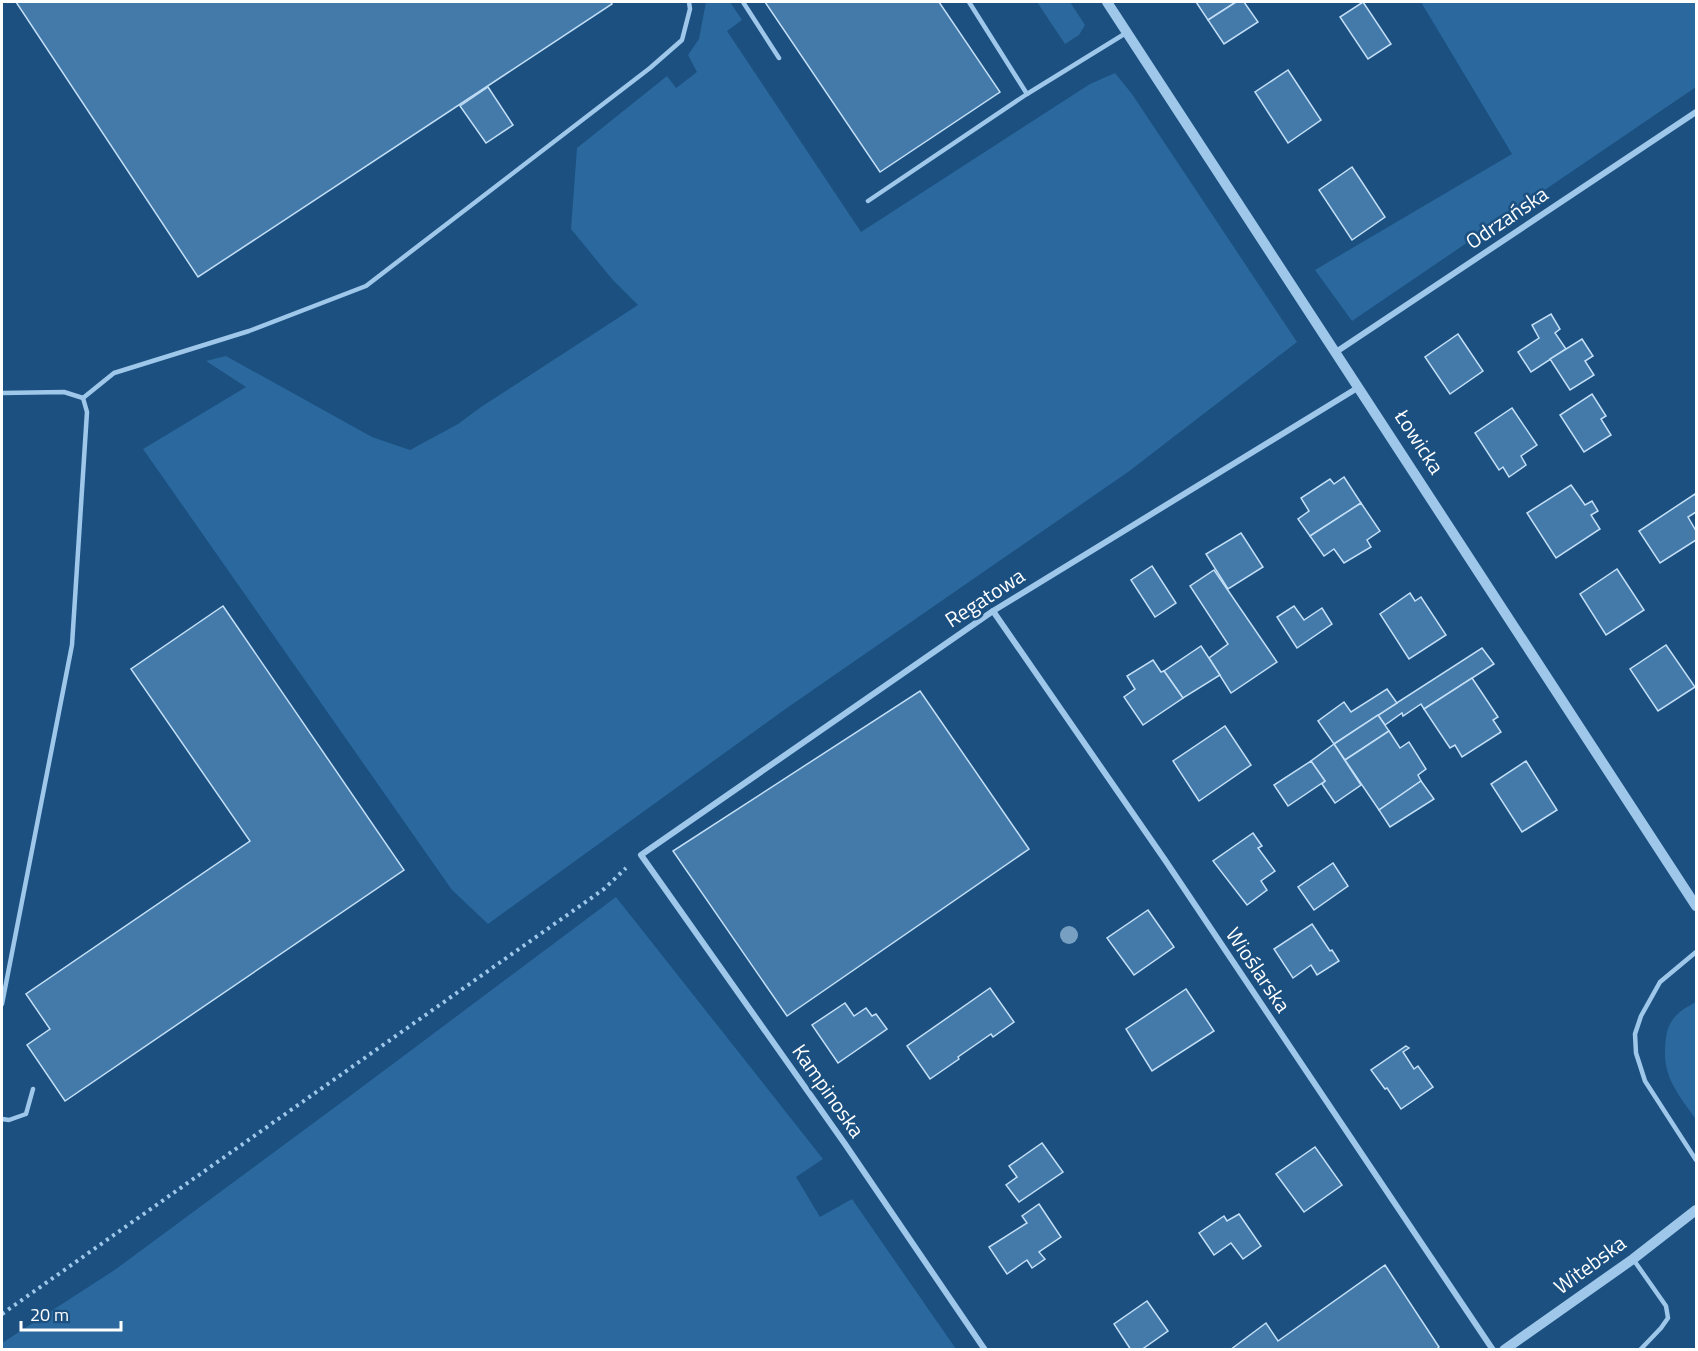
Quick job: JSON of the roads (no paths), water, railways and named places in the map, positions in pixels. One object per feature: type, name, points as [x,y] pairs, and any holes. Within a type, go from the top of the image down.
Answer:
[{"type":"street","name":"Łowicka","points":[[1107,2],[1696,906]]},
{"type":"street","name":"Odrzańska","points":[[1336,352],[1696,112]]},
{"type":"street","name":"Regatowa","points":[[641,855],[993,611],[1359,386]]},
{"type":"street","name":"Wioślarska","points":[[993,611],[1165,860],[1492,1350]]},
{"type":"street","name":"Kampinoska","points":[[641,855],[845,1144],[985,1350]]},
{"type":"street","name":"Witebska","points":[[1504,1350],[1696,1210]]},
{"type":"lane","points":[[83,398],[114,373],[249,331],[366,286],[641,76],[682,40],[690,9],[689,2]]},
{"type":"lane","points":[[742,2],[778,58]]},
{"type":"lane","points":[[969,2],[1027,94]]},
{"type":"lane","points":[[868,201],[1027,94],[1127,32]]},
{"type":"lane","points":[[2,393],[64,392],[83,398]]},
{"type":"lane","points":[[2,1004],[72,645],[87,412],[83,398]]},
{"type":"lane","points":[[1696,952],[1660,982],[1641,1016],[1635,1034],[1636,1053],[1645,1081],[1696,1160]]},
{"type":"lane","points":[[2,1119],[9,1120],[26,1114],[33,1089]]},
{"type":"lane","points":[[1633,1258],[1666,1306],[1668,1318],[1640,1350]]}]
